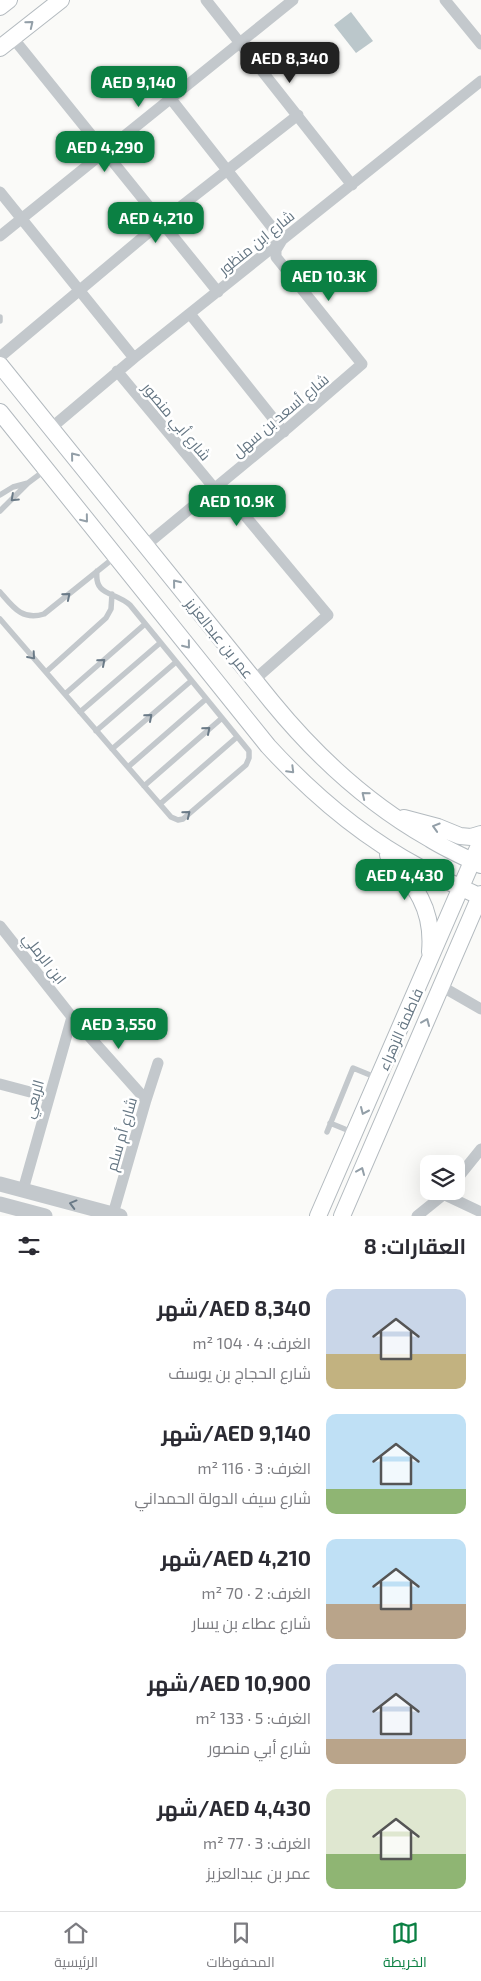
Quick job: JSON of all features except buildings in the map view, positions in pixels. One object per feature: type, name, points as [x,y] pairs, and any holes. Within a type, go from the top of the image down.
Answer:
[{"type":"main road","points":[[0,8],[9,0]]},
{"type":"main road","points":[[0,48],[61,0]]},
{"type":"main road","name":"عمر بن عبدالعزيز","points":[[0,365],[287,721],[319,755],[391,815],[431,840],[477,863]]},
{"type":"main road","name":"عمر بن عبدالعزيز","points":[[0,412],[285,764],[320,798],[379,843],[421,868],[481,896]]},
{"type":"main road","points":[[391,815],[438,827],[460,836],[470,837],[481,834]]},
{"type":"main road","name":"فاطمة الزهراء","points":[[318,1216],[462,888],[477,863],[481,841]]},
{"type":"main road","points":[[379,843],[410,880],[423,903],[430,927],[429,962]]},
{"type":"main road","points":[[342,1216],[481,896]]},
{"type":"main road","points":[[465,931],[481,925]]},
{"type":"street","points":[[206,0],[352,185]]},
{"type":"street","points":[[0,236],[293,0]]},
{"type":"street","points":[[445,0],[481,44]]},
{"type":"street","points":[[13,38],[218,292]]},
{"type":"street","name":"شارع ابن منظور","points":[[51,428],[117,371],[481,82]]},
{"type":"street","points":[[172,99],[282,240]]},
{"type":"street","points":[[0,357],[161,222],[298,115]]},
{"type":"street","points":[[0,192],[134,358]]},
{"type":"street","name":"شارع أسعد بن سهل","points":[[146,545],[215,490],[362,364],[276,257],[276,250],[282,240]]},
{"type":"street","points":[[190,314],[284,432]]},
{"type":"street","name":"شارع أبي منصور","points":[[117,371],[215,490],[227,494],[328,616],[254,680]]},
{"type":"street","name":"ابن الرملي","points":[[0,926],[72,1017],[146,1100]]},
{"type":"street","points":[[442,986],[481,1009]]},
{"type":"street","name":"الربعي","points":[[23,1190],[72,1017]]},
{"type":"street","name":"شارع أم سلم","points":[[116,1215],[146,1100],[158,1063]]},
{"type":"street","points":[[0,1084],[49,1097]]},
{"type":"street","points":[[465,1169],[481,1149]]},
{"type":"street","points":[[0,1184],[116,1215]]},
{"type":"street","points":[[417,1216],[437,1200]]},
{"type":"street","points":[[459,1200],[481,1212]]},
{"type":"street","points":[[0,1204],[45,1216]]},
{"type":"lane","points":[[0,511],[45,469]]},
{"type":"lane","points":[[0,495],[13,487],[28,483]]},
{"type":"lane","points":[[0,592],[20,614],[38,616],[49,611],[115,556]]},
{"type":"lane","points":[[0,619],[173,819],[180,820],[246,765],[249,751],[126,601],[105,592],[99,587],[96,580],[97,571]]},
{"type":"lane","points":[[46,672],[106,618],[112,609],[112,594]]},
{"type":"lane","points":[[65,694],[145,624]]},
{"type":"lane","points":[[80,712],[160,643]]},
{"type":"lane","points":[[96,730],[176,662]]},
{"type":"lane","points":[[112,749],[191,680]]},
{"type":"lane","points":[[128,767],[206,699]]},
{"type":"lane","points":[[144,786],[222,718]]},
{"type":"lane","points":[[160,804],[237,737]]},
{"type":"lane","points":[[327,1132],[353,1068],[378,1079]]},
{"type":"lane","points":[[330,1123],[355,1133]]},
{"type":"shaded area","points":[[351,12],[373,41],[356,53],[334,25]]}]
